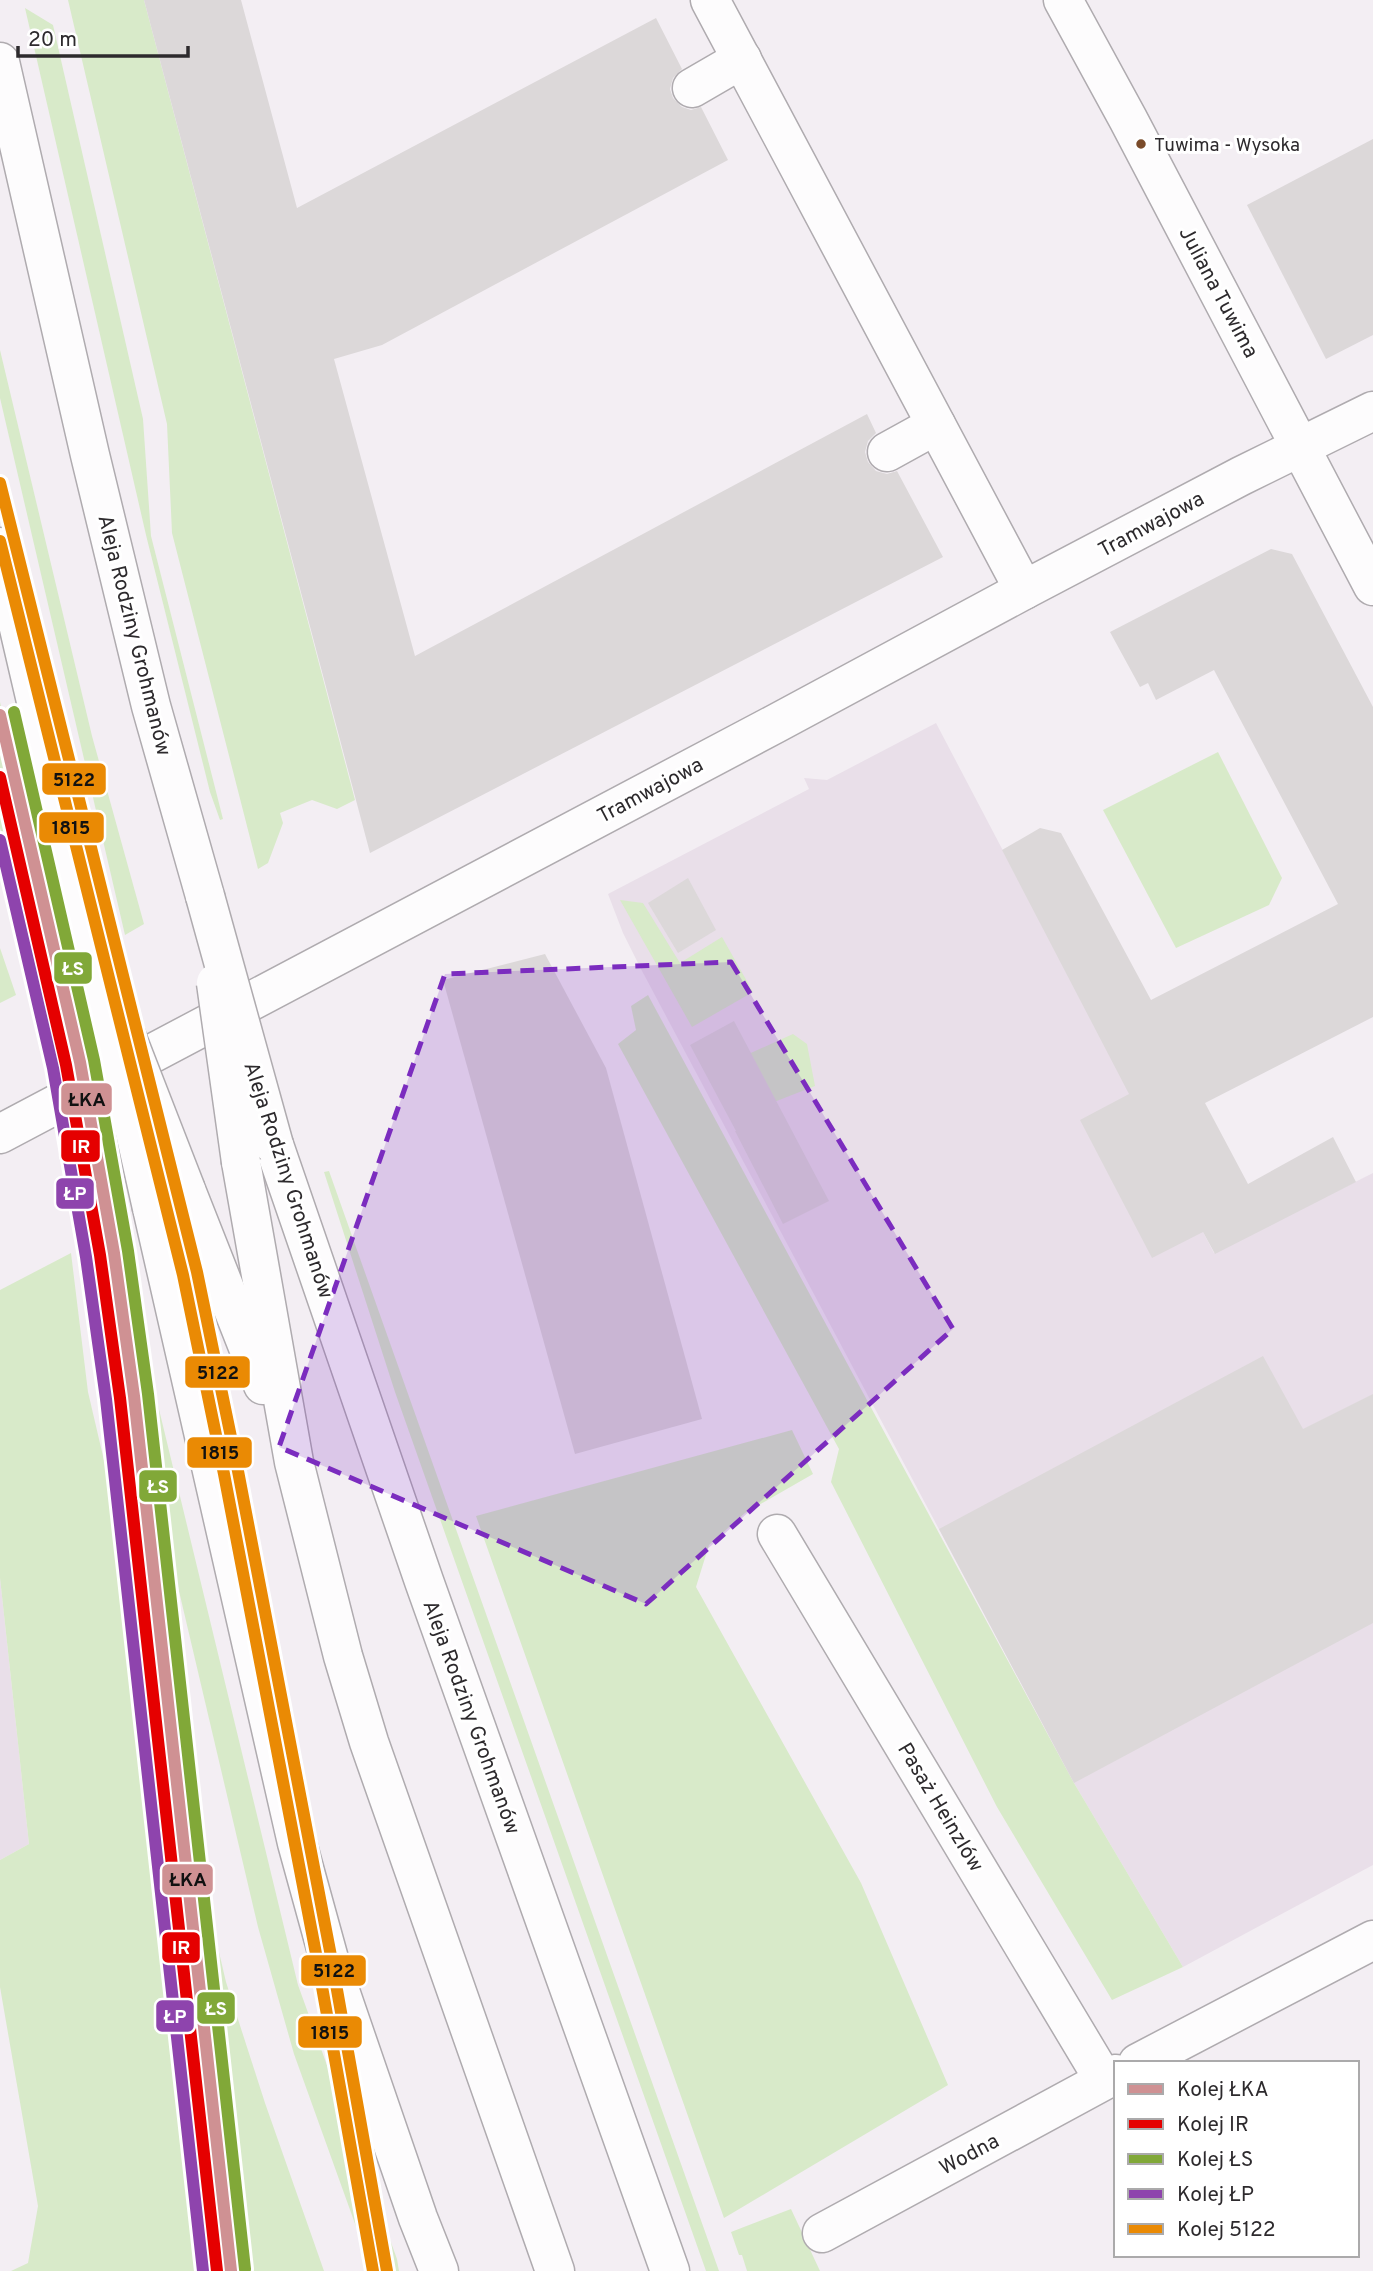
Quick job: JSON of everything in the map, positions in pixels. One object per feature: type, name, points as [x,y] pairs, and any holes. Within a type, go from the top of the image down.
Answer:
[{"type":"main road","points":[[710,0],[1024,590]]},
{"type":"main road","name":"Juliana Tuwima","points":[[1063,0],[1373,586]]},
{"type":"main road","points":[[692,88],[742,60]]},
{"type":"main road","name":"Aleja Rodziny Grohmanów","points":[[0,62],[151,706],[274,1144],[424,1581],[670,2271]]},
{"type":"main road","name":"Tramwajowa","points":[[0,1134],[1024,590],[1373,411]]},
{"type":"main road","points":[[887,453],[936,425]]},
{"type":"main road","points":[[0,547],[297,1843],[329,1959],[418,2218],[439,2271]]},
{"type":"main road","points":[[205,897],[241,1162],[293,1462],[343,1656],[369,1742],[555,2271]]},
{"type":"main road","points":[[95,954],[293,1462]]},
{"type":"main road","name":"Pasaż Heinzlów","points":[[777,1534],[1110,2077]]},
{"type":"main road","points":[[1142,2061],[1373,1940]]},
{"type":"main road","name":"Wodna","points":[[822,2233],[1110,2077]]},
{"type":"main road","points":[[644,2197],[659,2271]]},
{"type":"main road","points":[[418,2218],[455,2271]]},
{"type":"highlighted area","points":[[731,962],[953,1329],[646,1604],[279,1447],[445,974]]},
{"type":"shaded area","points":[[936,723],[1214,1253],[1373,1173],[1373,1865],[1183,1967],[1074,1783],[641,969],[608,894],[809,789],[804,778],[827,780]]},
{"type":"shaded area","points":[[0,1578],[29,1844],[0,1860]]},
{"type":"green space","points":[[68,0],[144,0],[355,800],[337,809],[312,800],[280,813],[283,823],[268,863],[258,869],[172,533],[167,424]]},
{"type":"green space","points":[[25,8],[53,25],[143,419],[151,536],[223,819],[220,820],[210,792],[146,535]]},
{"type":"green space","points":[[0,350],[92,736],[144,924],[125,935],[0,398]]},
{"type":"green space","points":[[0,702],[47,907],[58,969],[55,970],[0,828]]},
{"type":"green space","points":[[1218,752],[1282,878],[1269,905],[1176,948],[1103,810]]},
{"type":"green space","points":[[620,900],[643,903],[680,963],[722,937],[753,992],[692,1027]]},
{"type":"green space","points":[[0,948],[16,995],[0,1003]]},
{"type":"green space","points":[[648,995],[1074,1783],[1183,1967],[1112,2000],[997,1807],[831,1482],[839,1449],[618,1044],[636,1030],[631,1006]]},
{"type":"green space","points":[[793,1034],[807,1044],[815,1086],[741,1115],[713,1070]]},
{"type":"green space","points":[[329,1171],[719,2271],[706,2271],[395,1392],[324,1172]]},
{"type":"green space","points":[[115,1227],[298,1985],[397,2259],[399,2271],[372,2271],[294,2054],[258,1927],[131,1387]]},
{"type":"green space","points":[[71,1253],[88,1392],[226,1982],[324,2271],[11,2271],[28,2263],[38,2206],[0,1987],[0,1860],[29,1844],[0,1578],[0,1290]]},
{"type":"green space","points":[[792,1430],[813,1474],[745,1513],[709,1545],[696,1587],[861,1883],[948,2085],[724,2218],[476,1516]]},
{"type":"green space","points":[[791,2209],[820,2271],[747,2271],[731,2232]]},
{"type":"building","points":[[144,0],[241,0],[297,208],[656,18],[682,69],[673,78],[670,89],[673,98],[682,107],[691,110],[701,107],[728,160],[382,345],[334,359],[415,656],[867,414],[876,433],[868,441],[865,452],[868,462],[876,471],[887,474],[897,471],[943,557],[370,853]]},
{"type":"building","points":[[1373,139],[1373,335],[1326,359],[1247,205]]},
{"type":"building","points":[[1271,549],[1292,554],[1373,707],[1373,1017],[1205,1103],[1248,1184],[1333,1137],[1356,1182],[1215,1254],[1203,1232],[1152,1258],[1080,1120],[1129,1094],[1002,850],[1040,828],[1061,833],[1151,1000],[1338,904],[1214,670],[1156,700],[1148,683],[1140,687],[1110,632]]},
{"type":"building","points":[[688,878],[716,930],[678,953],[648,903]]},
{"type":"building","points":[[545,954],[606,1068],[702,1419],[575,1454],[443,980]]},
{"type":"building","points":[[734,1021],[829,1201],[783,1224],[690,1045]]},
{"type":"building","points":[[1263,1356],[1303,1429],[1373,1394],[1373,1623],[1074,1783],[939,1529]]},
{"type":"rail line","name":"5122","points":[[0,483],[197,1272],[331,1956],[387,2271]]},
{"type":"rail line","name":"ŁS","points":[[14,712],[94,1060],[128,1251],[148,1394],[245,2269]]},
{"type":"rail line","name":"ŁKA","points":[[0,715],[80,1062],[114,1253],[134,1396],[231,2271]]},
{"type":"rail line","name":"IR","points":[[0,777],[66,1065],[100,1255],[120,1398],[217,2271]]},
{"type":"rail line","name":"ŁP","points":[[0,840],[53,1068],[86,1257],[106,1399],[203,2271]]},
{"type":"transit line","name":"1815","points":[[0,541],[183,1275],[317,1959],[373,2271]]},
{"type":"place","name":"Tuwima - Wysoka","points":[[1141,144]]}]
